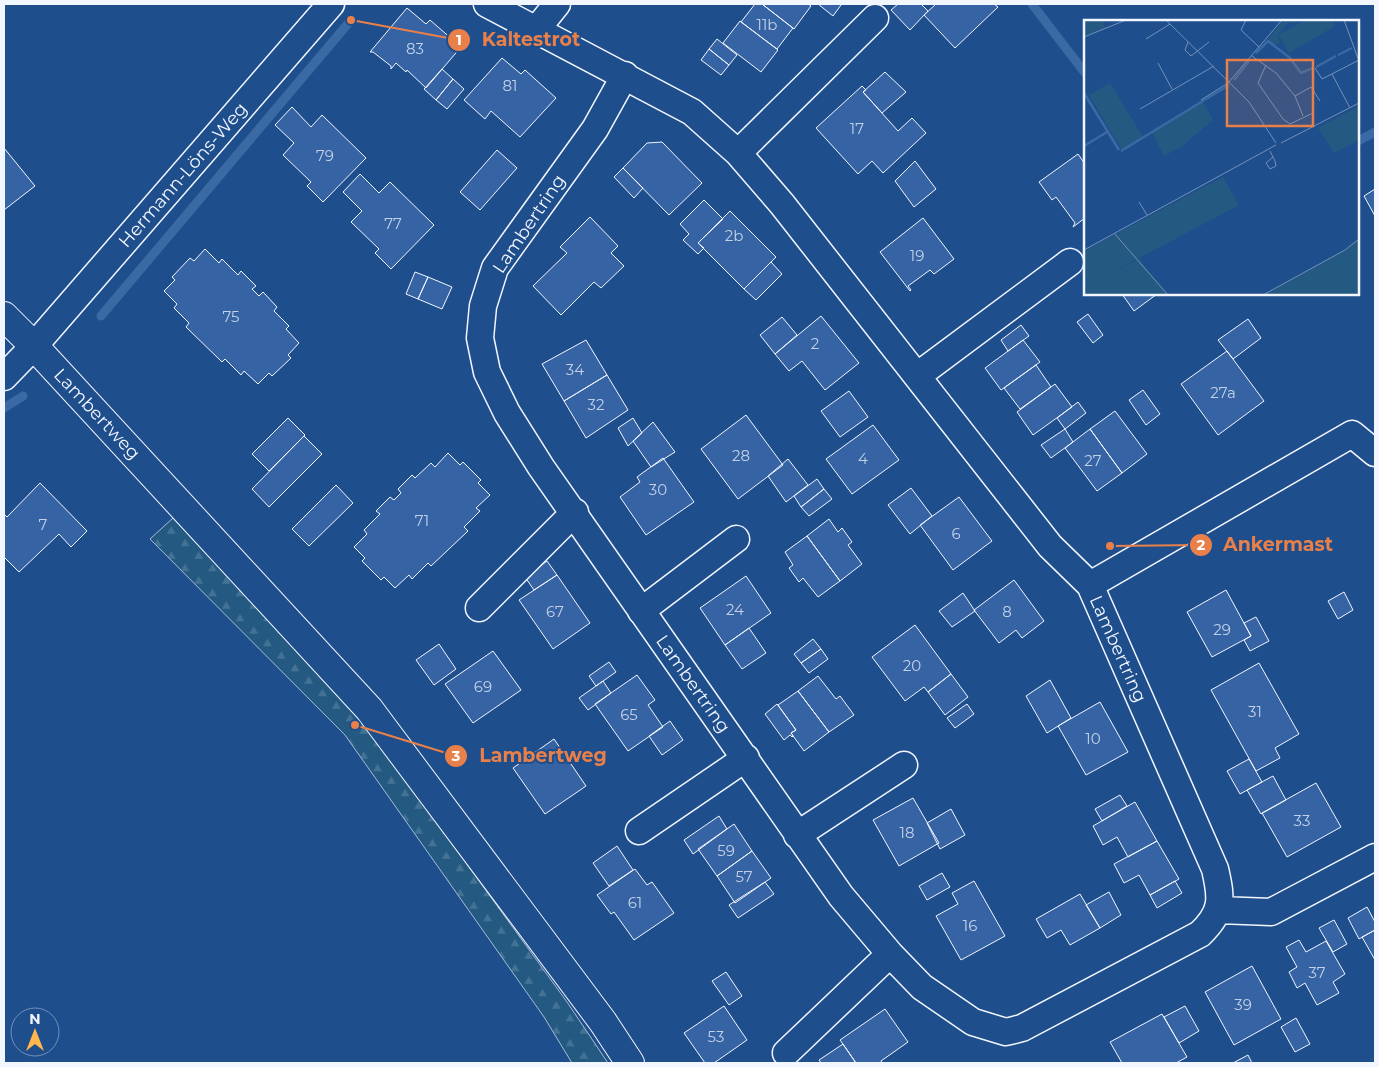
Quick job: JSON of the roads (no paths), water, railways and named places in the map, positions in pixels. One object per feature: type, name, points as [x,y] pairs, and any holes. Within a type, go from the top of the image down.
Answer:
[{"type":"street","name":"Hermann-Löns-Weg","points":[[34,346],[331,4]]},
{"type":"street","name":"Lambertring","points":[[487,4],[625,75],[692,112],[738,153],[782,204],[1050,546],[1090,586],[1215,869],[1221,892],[1219,910],[1210,924],[1200,934],[1022,1028],[1006,1032],[973,1022],[922,986],[890,954],[841,896],[541,467],[507,413],[488,372],[480,338],[483,306],[496,268],[595,129],[625,75]]},
{"type":"street","points":[[536,29],[557,4]]},
{"type":"street","points":[[738,153],[875,18]]},
{"type":"street","points":[[917,376],[1070,262]]},
{"type":"street","name":"Lambertweg","points":[[4,316],[34,346],[369,709],[603,1022],[630,1063]]},
{"type":"street","points":[[4,378],[34,346]]},
{"type":"street","points":[[1090,586],[1352,434],[1375,453]]},
{"type":"street","points":[[479,608],[574,512]]},
{"type":"street","points":[[641,611],[736,539]]},
{"type":"street","points":[[639,831],[746,758]]},
{"type":"street","points":[[797,835],[904,764]]},
{"type":"street","points":[[1219,910],[1271,912],[1375,857]]},
{"type":"street","points":[[786,1053],[890,954]]},
{"type":"waterway","points":[[1032,4],[1084,72]]},
{"type":"waterway","points":[[101,316],[351,20]]},
{"type":"waterway","points":[[1359,140],[1375,132]]},
{"type":"waterway","points":[[4,408],[23,396]]},
{"type":"place","name":"Kaltestrot","points":[[351,20]]},
{"type":"place","name":"Ankermast","points":[[1110,546]]},
{"type":"place","name":"Lambertweg","points":[[355,725]]}]
